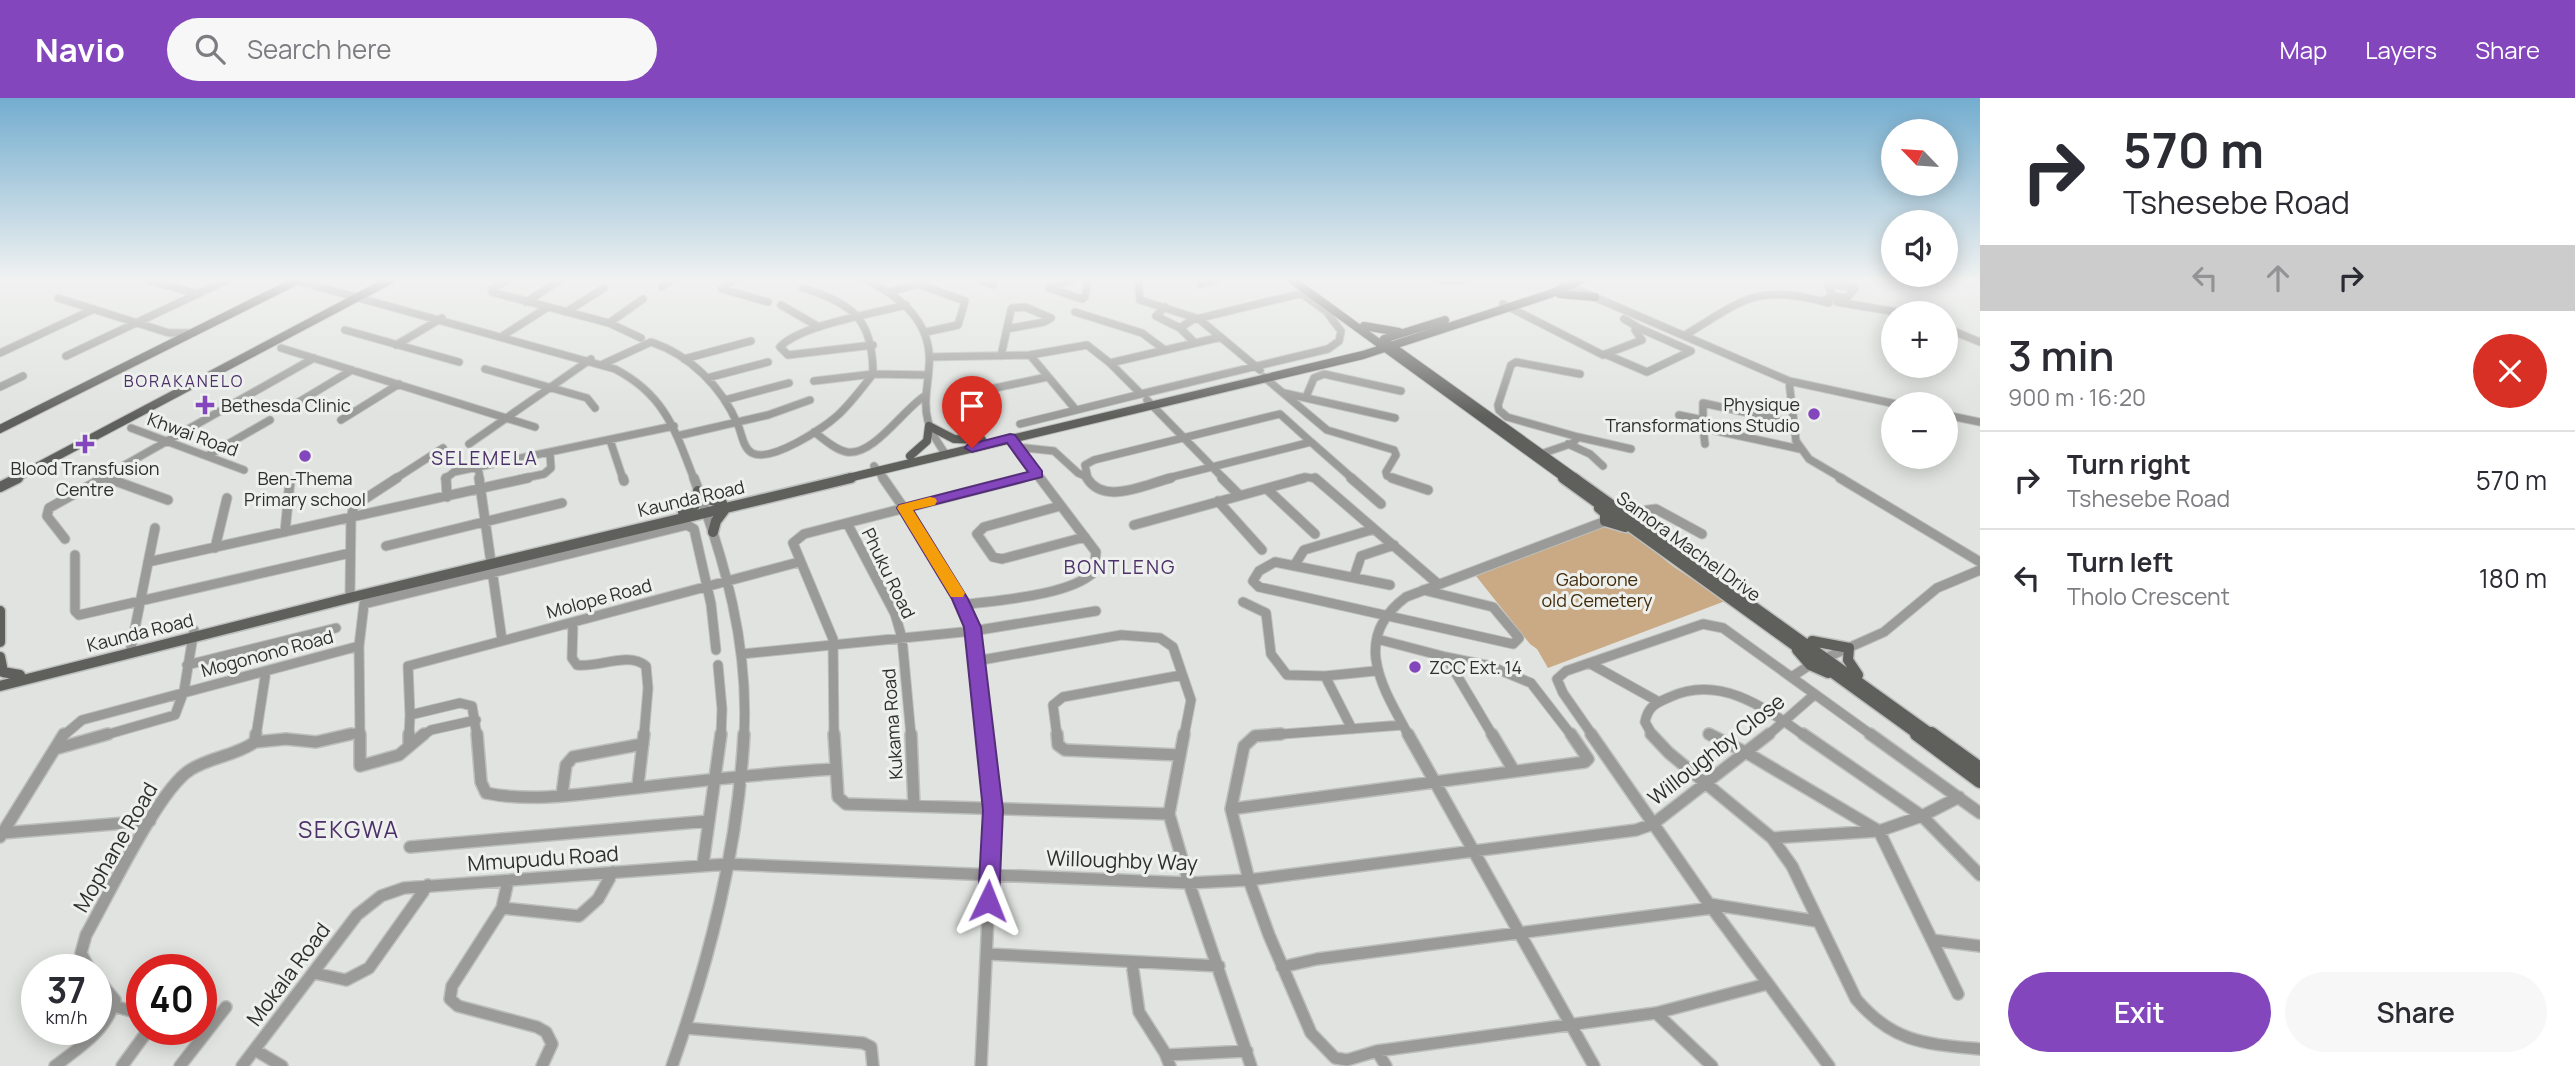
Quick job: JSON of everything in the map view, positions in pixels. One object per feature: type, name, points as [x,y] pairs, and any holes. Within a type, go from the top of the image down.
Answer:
[{"type":"main road","points":[[1,428],[207,325]]},
{"type":"main road","points":[[0,487],[112,429],[130,424],[262,348],[280,343],[310,325]]},
{"type":"main road","points":[[1343,325],[1361,341],[1400,361]]},
{"type":"main road","points":[[1345,325],[1361,341],[1382,344]]},
{"type":"main road","points":[[1412,334],[1441,325]]},
{"type":"main road","points":[[1361,341],[1391,331],[1412,334],[1445,325]]},
{"type":"main road","points":[[1412,334],[1409,349],[1413,360]]},
{"type":"main road","name":"Kaunda Road","points":[[876,468],[909,456],[945,453],[972,442],[1262,373],[1361,341],[1382,344],[1412,334]]},
{"type":"main road","name":"Samora Machel Drive","points":[[1382,344],[1413,360],[1586,494],[1622,515],[1652,541],[1792,637]]},
{"type":"main road","name":"Samora Machel Drive","points":[[1382,344],[1400,361],[1538,455],[1792,637],[1819,662],[1863,683],[1980,769]]},
{"type":"main road","name":"Kaunda Road","points":[[193,634],[491,566],[685,514],[702,502],[724,506],[876,468],[1013,442],[1146,399]]},
{"type":"main road","points":[[909,456],[927,441],[929,426],[947,438],[972,442]]},
{"type":"main road","points":[[1586,494],[1605,513],[1605,521],[1623,525],[1652,541]]},
{"type":"main road","points":[[711,500],[724,506],[712,530],[702,520],[685,514],[702,502],[711,500]]},
{"type":"main road","name":"Kaunda Road","points":[[0,679],[23,677],[350,592],[491,566]]},
{"type":"main road","points":[[0,611],[0,642]]},
{"type":"main road","points":[[1792,637],[1822,645],[1849,648],[1848,660],[1863,683]]},
{"type":"main road","points":[[1792,637],[1819,662],[1980,781]]},
{"type":"main road","points":[[0,657],[3,672],[23,677]]},
{"type":"main road","points":[[0,689],[23,677]]},
{"type":"street","points":[[0,352],[59,325]]},
{"type":"street","points":[[66,356],[130,325]]},
{"type":"street","points":[[146,325],[175,336],[175,341]]},
{"type":"street","points":[[396,345],[430,325]]},
{"type":"street","points":[[468,325],[603,363],[625,373],[649,390],[661,403],[674,426],[729,581],[742,654],[745,714],[743,775],[728,864],[707,953],[672,1066]]},
{"type":"street","points":[[504,335],[519,325]]},
{"type":"street","points":[[614,325],[641,338]]},
{"type":"street","points":[[826,325],[783,342],[780,347],[784,354],[873,345]]},
{"type":"street","points":[[603,363],[647,343],[657,344],[684,359],[707,378],[725,400],[747,449],[755,455],[779,450],[814,432],[845,409],[873,374],[873,345],[865,325]]},
{"type":"street","points":[[921,325],[926,332],[930,357],[926,396],[929,426],[945,453]]},
{"type":"street","points":[[926,332],[958,325]]},
{"type":"street","points":[[1001,356],[1008,325]]},
{"type":"street","points":[[1007,330],[1029,325]]},
{"type":"street","points":[[1117,325],[1142,333],[1165,350]]},
{"type":"street","points":[[1174,325],[1195,343]]},
{"type":"street","points":[[1180,328],[1184,325]]},
{"type":"street","points":[[1207,325],[1281,392],[1335,434],[1394,450],[1396,455],[1386,474],[1428,490]]},
{"type":"street","points":[[1262,373],[1316,353],[1339,341],[1341,331],[1338,325]]},
{"type":"street","points":[[1546,325],[1647,372],[1691,351],[1634,325]]},
{"type":"street","points":[[1661,325],[1789,380],[1881,401]]},
{"type":"street","points":[[1685,335],[1701,325]]},
{"type":"street","points":[[1605,354],[1642,340],[1635,330],[1639,328]]},
{"type":"street","points":[[345,330],[459,362]]},
{"type":"street","points":[[169,333],[193,332]]},
{"type":"street","points":[[1958,334],[1980,342]]},
{"type":"street","points":[[1110,363],[1221,337]]},
{"type":"street","points":[[684,359],[751,341]]},
{"type":"street","points":[[280,343],[314,358],[535,427]]},
{"type":"street","points":[[930,357],[1030,355],[1086,345],[1110,363],[1239,495]]},
{"type":"street","points":[[1030,355],[1076,410]]},
{"type":"street","points":[[65,539],[47,516],[47,510],[314,358]]},
{"type":"street","points":[[469,444],[591,359]]},
{"type":"street","points":[[707,378],[768,362]]},
{"type":"street","points":[[1580,374],[1516,362],[1511,365],[1498,405],[1502,414],[1507,417],[1630,449]]},
{"type":"street","points":[[485,369],[587,398],[595,408]]},
{"type":"street","points":[[297,402],[352,370]]},
{"type":"street","points":[[814,381],[873,374],[928,375]]},
{"type":"street","points":[[1306,397],[1314,377],[1324,374],[1401,391]]},
{"type":"street","points":[[0,387],[23,376]]},
{"type":"street","points":[[995,388],[1047,377]]},
{"type":"street","points":[[1789,380],[1796,441],[1800,449],[1821,468],[1980,562]]},
{"type":"street","points":[[725,400],[789,383]]},
{"type":"street","points":[[341,420],[398,384]]},
{"type":"street","points":[[1281,392],[1395,418]]},
{"type":"street","points":[[814,432],[845,451],[857,452],[890,428],[913,402],[926,396]]},
{"type":"street","points":[[1020,424],[1076,410],[1146,399]]},
{"type":"street","points":[[677,436],[776,413],[810,400]]},
{"type":"street","points":[[1679,415],[1703,420],[1703,403],[1794,423]]},
{"type":"street","points":[[1087,477],[1085,465],[1088,462],[1276,414],[1284,416],[1381,504]]},
{"type":"street","points":[[1958,417],[1980,422]]},
{"type":"street","points":[[207,456],[270,420]]},
{"type":"street","name":"Khwai Road","points":[[130,424],[166,441],[244,470]]},
{"type":"street","points":[[1689,425],[1800,449]]},
{"type":"street","points":[[447,497],[446,475],[674,426]]},
{"type":"street","points":[[1703,428],[1705,444]]},
{"type":"street","points":[[1538,455],[1568,444],[1578,437]]},
{"type":"street","points":[[610,440],[624,481]]},
{"type":"street","points":[[1013,442],[1054,451],[1100,491],[1111,493],[1313,441]]},
{"type":"street","points":[[963,605],[1081,582],[1091,575],[1097,561],[1096,552],[1013,442]]},
{"type":"street","points":[[1568,444],[1590,454],[1602,466]]},
{"type":"street","points":[[350,592],[351,518],[354,506],[362,498],[443,448]]},
{"type":"street","points":[[148,562],[544,474],[551,468],[550,453]]},
{"type":"street","points":[[478,467],[502,640]]},
{"type":"street","points":[[876,468],[904,508],[963,605],[973,631],[993,810],[981,1066]]},
{"type":"street","points":[[1037,474],[847,523],[797,538],[793,543],[823,612],[833,644],[836,791],[846,804],[1169,814]]},
{"type":"street","points":[[105,477],[168,500]]},
{"type":"street","points":[[1135,525],[1314,477],[1438,583]]},
{"type":"street","points":[[285,532],[289,481]]},
{"type":"street","points":[[1267,489],[1315,534]]},
{"type":"street","points":[[215,548],[227,498]]},
{"type":"street","points":[[1219,501],[1262,550]]},
{"type":"street","points":[[386,545],[562,503]]},
{"type":"street","points":[[1060,506],[984,527],[977,534],[997,559],[1085,537]]},
{"type":"street","points":[[1594,1066],[1471,850],[1375,671],[1377,639],[1385,615],[1393,605],[1438,583],[1622,515],[1648,508],[1656,509],[1702,534]]},
{"type":"street","name":"Phuku Road","points":[[847,523],[895,614],[902,638]]},
{"type":"street","points":[[475,715],[431,730],[399,755],[360,766],[359,646],[362,608],[368,601],[491,566],[687,526],[694,529],[709,586],[714,612],[716,650]]},
{"type":"street","points":[[131,650],[155,528]]},
{"type":"street","points":[[1294,566],[1304,550],[1374,529]]},
{"type":"street","points":[[1354,577],[1361,556],[1394,545]]},
{"type":"street","points":[[75,555],[76,613],[84,614],[350,553]]},
{"type":"street","name":"Molope Road","points":[[410,715],[408,666],[799,562]]},
{"type":"street","points":[[1390,584],[1275,562],[1259,571],[1253,581],[1255,584],[1385,615],[1513,644],[1517,642],[1519,638],[1493,607],[1423,590]]},
{"type":"street","name":"Willoughby Close","points":[[1793,676],[1884,632],[1937,588],[1980,570]]},
{"type":"street","points":[[1243,602],[1266,613],[1265,637],[1268,649],[1280,670],[1295,677],[1375,671]]},
{"type":"street","points":[[742,654],[973,631],[1096,611]]},
{"type":"street","points":[[573,622],[572,658],[577,665],[587,667],[629,660],[639,661],[645,666],[648,692],[638,785]]},
{"type":"street","points":[[1829,1066],[1653,824],[1558,684],[1559,675],[1703,624],[1732,633],[1980,813]]},
{"type":"street","points":[[187,665],[336,628]]},
{"type":"street","points":[[55,749],[171,717],[179,709],[184,691],[193,634]]},
{"type":"street","points":[[976,661],[1122,635],[1160,638],[1173,648],[1191,700],[1169,814],[1189,883],[1251,1066]]},
{"type":"street","name":"Kukama Road","points":[[902,638],[914,806]]},
{"type":"street","points":[[1231,809],[1584,762],[1588,759],[1531,683],[1489,666],[1377,639]]},
{"type":"street","name":"Mogonono Road","points":[[1,834],[65,732],[87,717],[359,646]]},
{"type":"street","points":[[1446,657],[1514,771]]},
{"type":"street","points":[[1589,663],[1659,702]]},
{"type":"street","points":[[704,864],[722,709],[718,665]]},
{"type":"street","points":[[252,745],[265,671]]},
{"type":"street","points":[[1179,755],[1065,750],[1058,745],[1053,705],[1063,697],[1182,675]]},
{"type":"street","points":[[1325,676],[1352,729]]},
{"type":"street","points":[[1980,875],[1922,816],[1785,722],[1735,693],[1721,689],[1685,690],[1659,702],[1647,712],[1645,722],[1648,731],[1669,753],[1772,838],[1792,866],[1816,921],[1856,999],[1882,1027],[1895,1036],[1913,1041],[1980,1049]]},
{"type":"street","name":"Willoughby Close","points":[[1471,850],[1613,834],[1653,824],[1703,782],[1747,753],[1815,694]]},
{"type":"street","points":[[409,745],[410,715],[460,703],[469,704],[475,715],[481,782],[486,793],[506,798],[743,775],[835,769]]},
{"type":"street","points":[[1403,724],[1255,736],[1244,747],[1231,809],[1249,880],[1282,967],[1311,1033],[1335,1058],[1347,1060],[1377,1051],[1656,1013],[1767,984]]},
{"type":"street","name":"Mophane Road","points":[[82,954],[86,935],[150,821],[175,783],[185,773],[252,745],[286,739],[316,742],[360,732]]},
{"type":"street","points":[[1709,734],[1747,753],[1879,831],[1958,994]]},
{"type":"street","points":[[562,794],[566,765],[573,757],[643,744]]},
{"type":"street","points":[[1772,838],[1879,831],[1922,816],[1959,797]]},
{"type":"street","points":[[1,834],[150,821]]},
{"type":"street","points":[[410,848],[709,821]]},
{"type":"street","name":"Willoughby Way","points":[[728,864],[1189,883],[1249,880],[1471,850]]},
{"type":"street","name":"Mmupudu Road","points":[[366,906],[392,891],[429,885],[728,864]]},
{"type":"street","points":[[502,908],[579,916],[597,899],[613,872]]},
{"type":"street","points":[[508,881],[502,908],[453,986],[450,999],[457,1006],[537,1027],[546,1032],[552,1044],[542,1066]]},
{"type":"street","points":[[314,973],[346,980],[369,968],[429,885]]},
{"type":"street","name":"Mokala Road","points":[[242,1066],[366,906]]},
{"type":"street","points":[[1282,967],[1317,959],[1711,906],[1816,921]]},
{"type":"street","points":[[1931,940],[1980,946]]},
{"type":"street","points":[[987,954],[1219,966]]},
{"type":"street","points":[[1132,963],[1134,1000],[1141,1017],[1169,1060],[1247,1051]]},
{"type":"street","points":[[55,1066],[102,1027],[114,1006],[115,1000],[112,996]]},
{"type":"street","points":[[114,1006],[126,1009]]},
{"type":"street","points":[[180,1066],[226,1007]]},
{"type":"street","points":[[1656,1013],[1712,1066]]},
{"type":"street","points":[[685,1028],[863,1044],[871,1047],[873,1066]]},
{"type":"street","points":[[122,1066],[137,1045]]},
{"type":"street","points":[[255,1050],[282,1066]]},
{"type":"street","points":[[1377,1051],[1386,1066]]},
{"type":"green space","name":"Gaborone old Cemetery","points":[[1609,524],[1636,536],[1677,569],[1728,600],[1548,668],[1537,649],[1530,644],[1476,576]]},
{"type":"slow traffic","points":[[930,501],[904,508],[957,593]]},
{"type":"place","name":"Bethesda Clinic","points":[[205,405]]},
{"type":"place","name":"Physique Transformations Studio","points":[[1814,414]]},
{"type":"place","name":"Blood Transfusion Centre","points":[[85,444]]},
{"type":"place","name":"Ben-Thema Primary school","points":[[305,456]]},
{"type":"place","name":"ZCC Ext. 14","points":[[1415,667]]},
{"type":"district","name":"BORAKANELO","points":[[184,381]]},
{"type":"district","name":"SELEMELA","points":[[485,458]]},
{"type":"district","name":"BONTLENG","points":[[1120,567]]},
{"type":"district","name":"SEKGWA","points":[[349,829]]},
{"type":"route","points":[[972,448],[1010,438],[1037,474],[904,508],[960,599],[973,627],[993,810],[988,901]]}]
